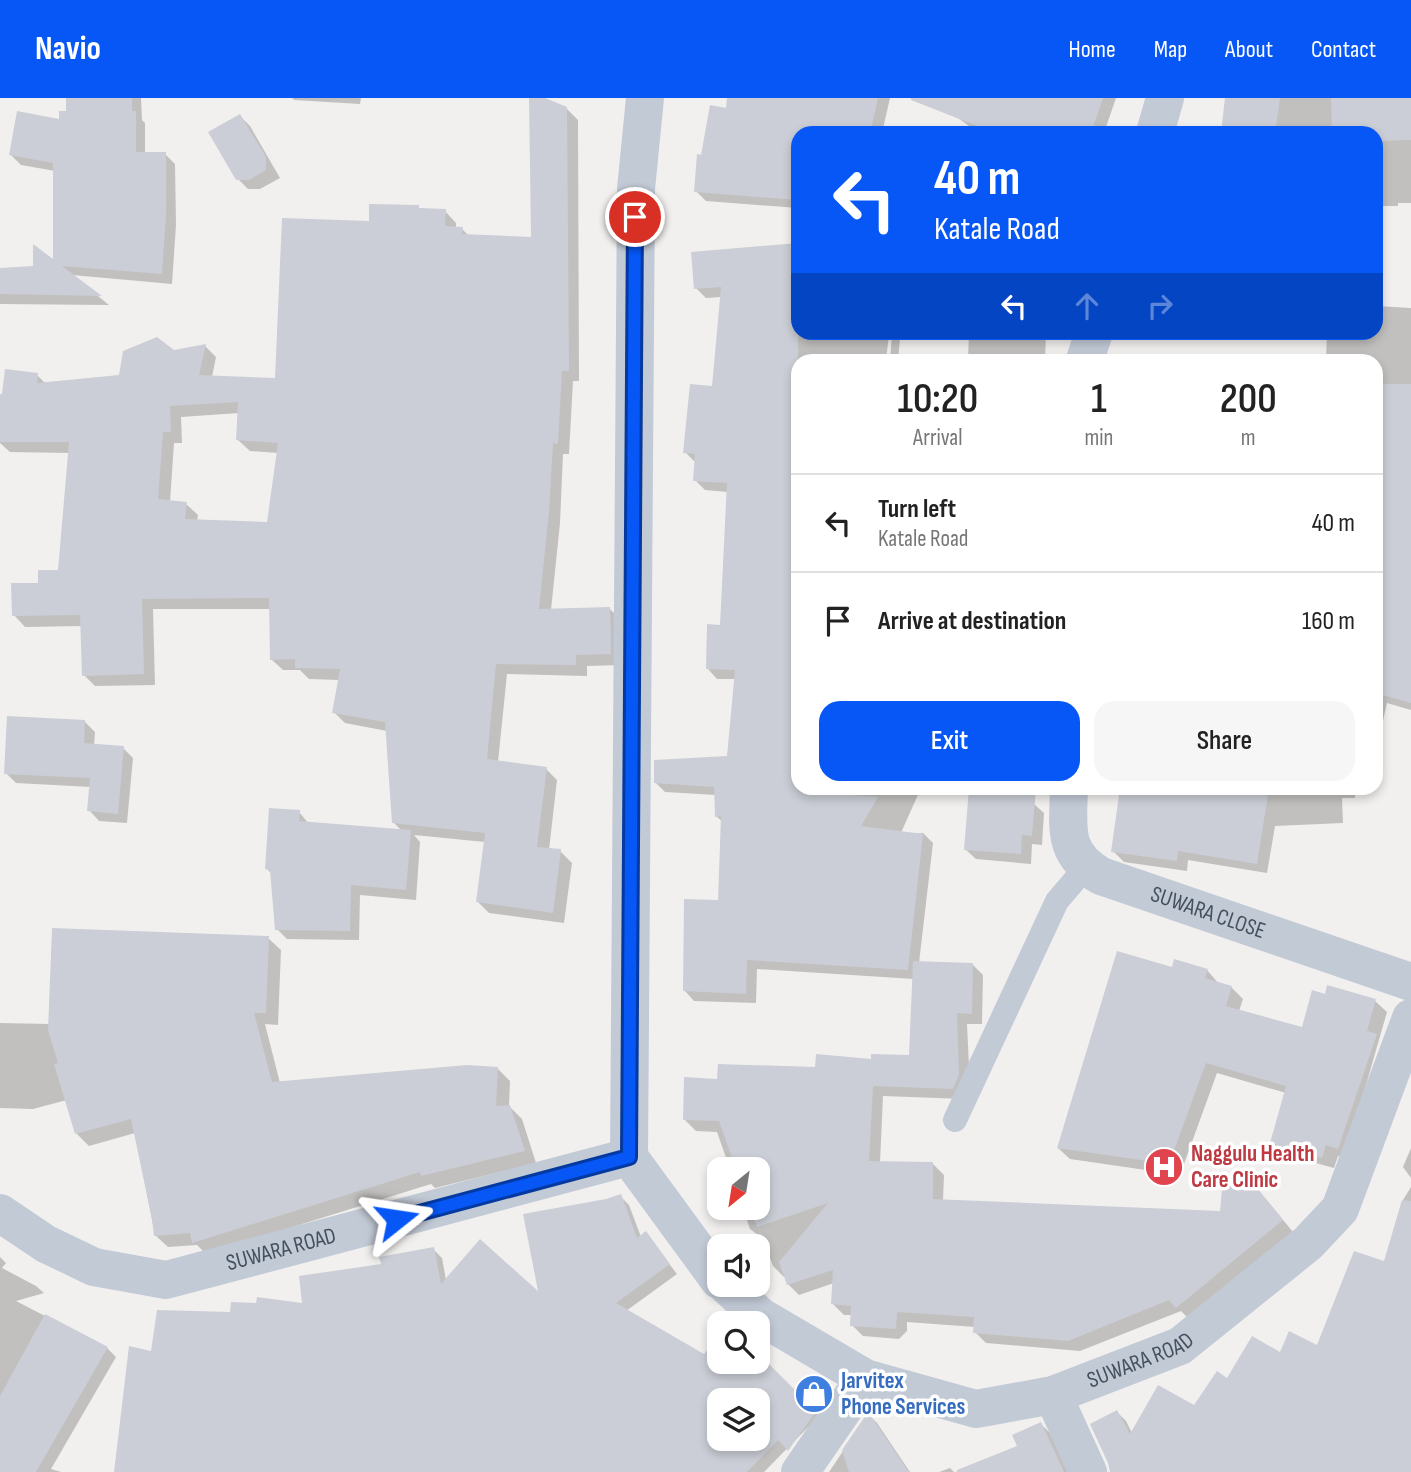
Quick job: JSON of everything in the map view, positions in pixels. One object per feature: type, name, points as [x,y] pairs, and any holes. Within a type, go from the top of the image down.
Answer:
[{"type":"street","points":[[645,98],[636,189],[629,1157],[707,1264]]},
{"type":"street","points":[[1157,126],[1165,98]]},
{"type":"street","points":[[1069,795],[1068,836],[1074,853],[1086,867]]},
{"type":"street","name":"SUWARA CLOSE","points":[[1086,867],[1101,876],[1411,982]]},
{"type":"street","name":"SUWARA ROAD","points":[[739,1297],[761,1317],[865,1378],[976,1409],[1053,1395],[1180,1346],[1308,1243],[1340,1209],[1405,1059],[1411,1018]]},
{"type":"street","name":"SUWARA ROAD","points":[[0,1213],[46,1244],[94,1267],[166,1280],[629,1157]]},
{"type":"street","points":[[800,1472],[865,1378]]},
{"type":"street","points":[[1053,1395],[1088,1472]]},
{"type":"lane","points":[[955,1120],[1057,901],[1086,867]]},
{"type":"building","points":[[66,98],[132,98],[132,111],[136,111],[136,152],[166,152],[162,274],[62,266],[102,296],[0,294],[0,268],[33,266],[33,244],[53,259],[53,163],[9,155],[17,111],[59,119],[59,111],[66,111]]},
{"type":"building","points":[[529,98],[545,98],[567,107],[569,371],[562,371],[558,444],[553,443],[539,609],[610,607],[611,654],[576,655],[576,665],[496,664],[487,759],[547,767],[537,847],[561,849],[553,913],[476,902],[485,833],[392,823],[385,722],[332,713],[340,669],[295,668],[295,659],[270,660],[269,598],[142,599],[144,674],[82,676],[80,615],[12,616],[11,583],[38,583],[38,570],[58,570],[69,442],[0,442],[0,394],[5,369],[38,373],[37,383],[119,375],[123,351],[157,337],[174,350],[206,344],[199,375],[275,378],[282,218],[369,221],[369,204],[419,205],[419,208],[446,209],[445,226],[463,227],[462,234],[531,237]],"holes":[[[238,402],[236,440],[278,443],[267,522],[185,519],[187,502],[158,499],[163,432],[171,432],[170,406]]]},
{"type":"building","points":[[727,98],[878,98],[872,126],[791,126],[791,199],[694,192],[697,154],[701,155],[710,105],[726,108]]},
{"type":"building","points":[[1103,98],[1093,126],[977,126],[911,100]]},
{"type":"building","points":[[1225,98],[1280,98],[1276,126],[1222,126]]},
{"type":"building","points":[[1331,98],[1411,98],[1411,140],[1383,141],[1383,126],[1332,126]]},
{"type":"building","points":[[240,114],[266,157],[266,170],[249,180],[236,180],[208,132]]},
{"type":"building","points":[[791,244],[791,340],[798,340],[798,354],[791,354],[791,795],[878,797],[861,826],[923,834],[908,970],[747,960],[746,994],[683,991],[684,899],[718,900],[721,816],[715,817],[714,787],[654,783],[654,760],[727,756],[735,670],[706,669],[707,624],[720,625],[727,483],[693,481],[695,454],[683,453],[690,384],[712,386],[721,287],[694,289],[691,252]]},
{"type":"building","points":[[1383,384],[1411,384],[1411,703],[1383,695]]},
{"type":"building","points":[[7,716],[85,720],[84,743],[124,746],[118,814],[87,811],[90,778],[4,774]]},
{"type":"building","points":[[968,795],[1035,795],[1032,836],[1022,835],[1021,854],[964,850]]},
{"type":"building","points":[[1119,795],[1268,795],[1257,864],[1178,851],[1177,861],[1111,852]]},
{"type":"building","points":[[269,808],[300,810],[299,821],[411,830],[406,890],[351,885],[350,931],[275,930],[270,870],[265,869]]},
{"type":"building","points":[[52,928],[269,936],[266,1013],[254,1013],[272,1082],[467,1065],[498,1067],[496,1106],[510,1105],[525,1151],[421,1176],[420,1172],[192,1243],[190,1233],[154,1236],[131,1119],[75,1134],[54,1064],[58,1063],[48,1030]]},
{"type":"building","points":[[1117,951],[1172,967],[1174,959],[1208,969],[1205,978],[1232,986],[1226,1006],[1302,1027],[1312,990],[1325,994],[1327,985],[1376,999],[1367,1031],[1377,1034],[1338,1149],[1326,1145],[1322,1158],[1270,1143],[1286,1086],[1206,1063],[1169,1164],[1057,1148]]},
{"type":"building","points":[[913,961],[973,963],[972,1014],[957,1013],[959,1075],[953,1089],[873,1086],[869,1161],[933,1162],[933,1199],[1220,1211],[1223,1178],[1235,1182],[1245,1174],[1283,1220],[1176,1308],[1169,1300],[1068,1341],[973,1333],[974,1317],[897,1312],[896,1329],[850,1326],[851,1306],[831,1304],[833,1270],[787,1285],[779,1262],[828,1203],[757,1227],[754,1220],[770,1220],[770,1157],[732,1157],[719,1121],[683,1120],[684,1077],[717,1079],[718,1064],[815,1067],[816,1054],[871,1059],[871,1054],[909,1055]]},
{"type":"building","points":[[621,1194],[637,1238],[646,1231],[670,1264],[616,1303],[704,1354],[707,1350],[707,1374],[770,1374],[770,1365],[816,1411],[788,1451],[778,1440],[770,1448],[770,1388],[707,1388],[707,1451],[767,1451],[747,1472],[114,1472],[129,1346],[151,1351],[157,1310],[230,1312],[231,1302],[256,1303],[257,1297],[302,1303],[299,1276],[381,1264],[379,1257],[434,1247],[441,1284],[480,1239],[538,1291],[523,1214]]},
{"type":"building","points":[[1402,1200],[1411,1201],[1411,1472],[1110,1472],[1090,1424],[1117,1410],[1130,1434],[1158,1385],[1194,1405],[1217,1371],[1227,1378],[1252,1336],[1280,1352],[1289,1331],[1317,1345],[1354,1251],[1384,1261]]},
{"type":"building","points":[[45,1314],[108,1347],[36,1472],[0,1472],[0,1396]]},
{"type":"building","points":[[868,1412],[909,1472],[849,1472],[842,1450]]},
{"type":"building","points":[[1041,1422],[1064,1472],[957,1472],[1017,1446],[1012,1435]]},
{"type":"place","name":"Naggulu Health Care Clinic","points":[[1164,1167]]},
{"type":"place","name":"Jarvitex Phone Services","points":[[814,1394]]},
{"type":"route","points":[[397,1219],[629,1157],[635,217]]}]
